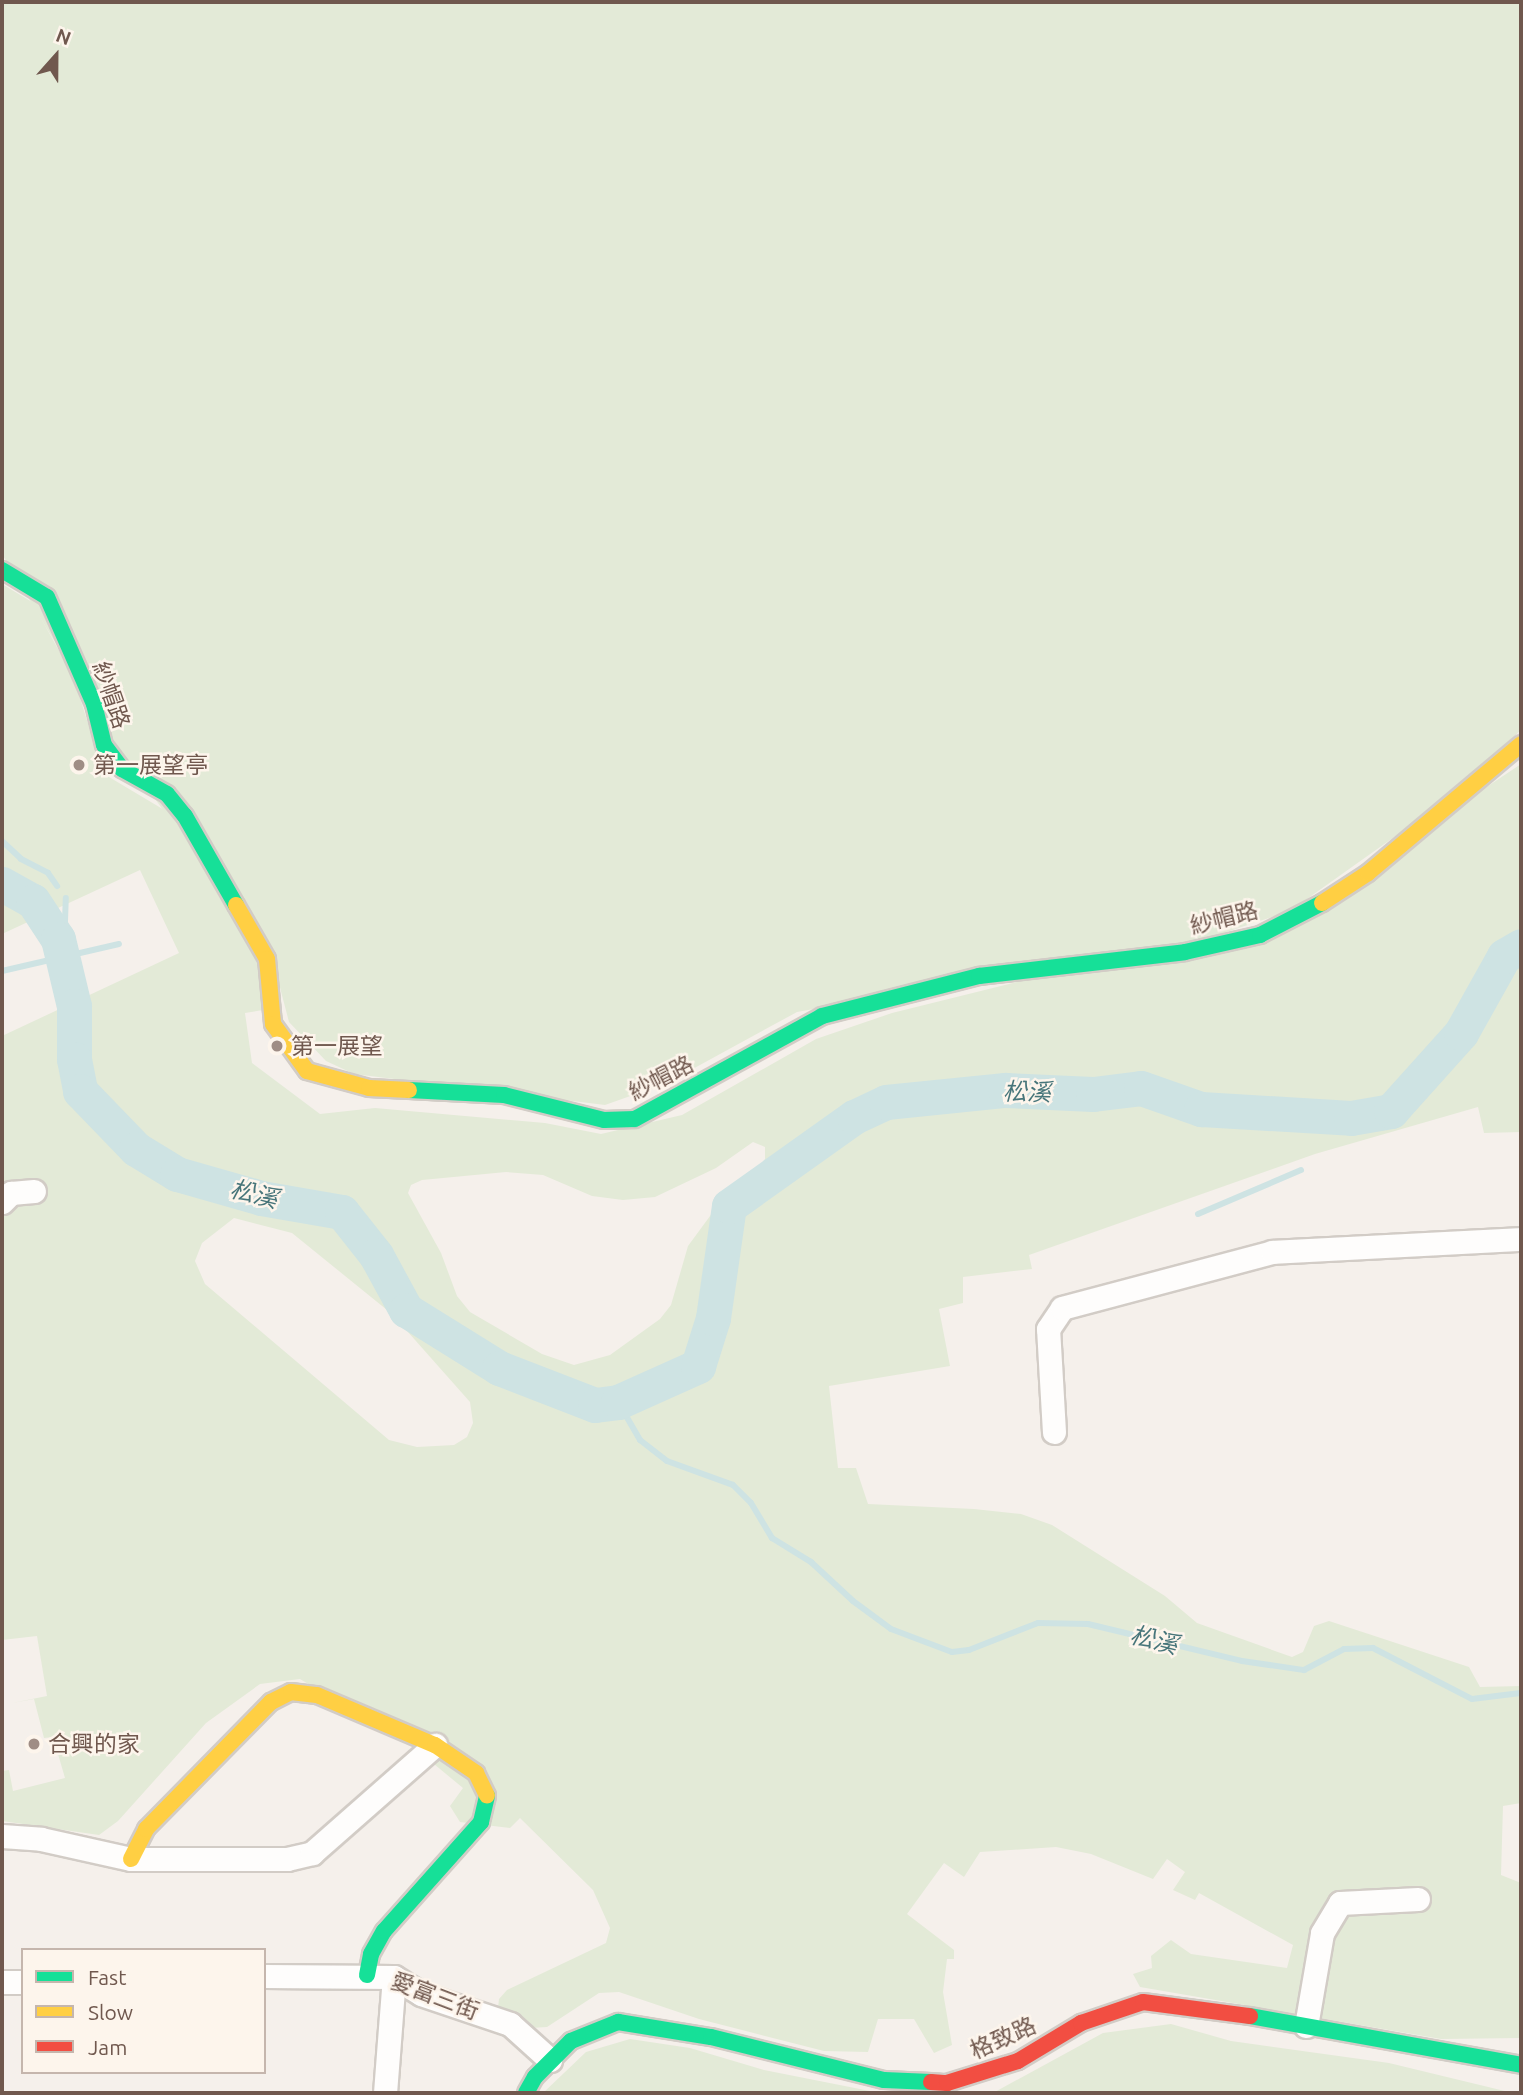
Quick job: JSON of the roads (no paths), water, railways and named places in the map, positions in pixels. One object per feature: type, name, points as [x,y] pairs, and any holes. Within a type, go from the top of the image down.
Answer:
[{"type":"street","name":"紗帽路","points":[[2,569],[47,597],[94,704],[104,745],[122,769],[167,793],[185,816],[267,959],[273,1024],[307,1071],[369,1088],[504,1095],[604,1120],[635,1119],[666,1105],[822,1016],[979,976],[1185,952],[1260,935],[1298,919],[1368,873],[1521,744]]},
{"type":"street","points":[[2,1202],[11,1193],[34,1191]]},
{"type":"street","points":[[1054,1432],[1048,1329],[1062,1308],[1272,1252],[1521,1239]]},
{"type":"street","points":[[131,1859],[146,1829],[271,1702],[291,1692],[317,1695],[435,1745],[476,1773],[488,1798],[481,1822],[384,1931],[371,1954],[367,1975]]},
{"type":"street","points":[[2,1836],[41,1839],[131,1859],[287,1859],[312,1853],[435,1745]]},
{"type":"street","points":[[1306,2026],[1322,1933],[1340,1903],[1418,1899]]},
{"type":"street","name":"愛富三街","points":[[266,1976],[394,1977],[421,1994],[510,2024],[550,2060]]},
{"type":"street","points":[[385,2093],[394,1977]]},
{"type":"street","points":[[2,1982],[21,1982]]},
{"type":"street","name":"格致路","points":[[526,2093],[550,2060],[593,2029],[618,2022],[711,2037],[884,2080],[947,2083],[1018,2061],[1081,2023],[1143,2002],[1186,2004],[1521,2064]]},
{"type":"waterway","points":[[2,841],[21,859],[48,873],[57,886]]},
{"type":"waterway","name":"松溪","points":[[2,884],[33,901],[58,939],[74,1006],[74,1059],[80,1091],[136,1149],[177,1174],[261,1198],[342,1212],[376,1255],[406,1310],[499,1368],[595,1405],[618,1402],[698,1366],[713,1318],[729,1206],[854,1117],[886,1102],[1005,1090],[1093,1094],[1141,1088],[1201,1109],[1351,1118],[1391,1111],[1461,1033],[1504,956],[1521,946]]},
{"type":"waterway","points":[[58,939],[65,921],[66,898]]},
{"type":"waterway","name":"松溪","points":[[2,971],[119,944]]},
{"type":"waterway","points":[[1198,1214],[1301,1170]]},
{"type":"waterway","name":"松溪","points":[[618,1402],[640,1440],[667,1461],[733,1485],[751,1503],[772,1538],[811,1562],[853,1601],[891,1629],[952,1652],[969,1650],[1038,1623],[1088,1624],[1242,1661],[1304,1670],[1344,1649],[1373,1648],[1472,1699],[1521,1693]]},
{"type":"place","name":"第一展望亭","points":[[79,765]]},
{"type":"place","name":"第一展望","points":[[277,1046]]},
{"type":"place","name":"合興的家","points":[[34,1744]]}]
